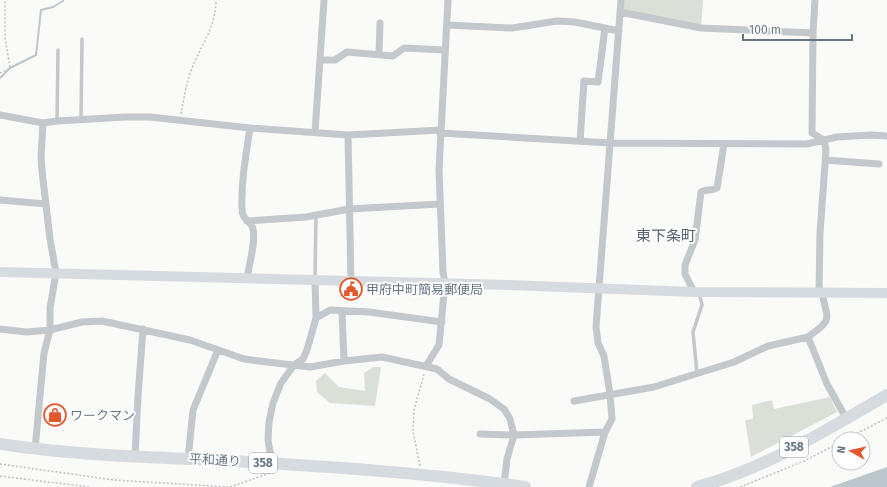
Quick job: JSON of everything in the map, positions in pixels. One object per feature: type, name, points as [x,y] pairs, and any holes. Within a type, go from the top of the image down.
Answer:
[{"type":"highway","name":"358","points":[[697,487],[742,473],[764,463],[887,395]]},
{"type":"highway","name":"平和通り","points":[[0,444],[85,454],[272,463],[420,474],[525,487]]},
{"type":"street","points":[[315,132],[324,0]]},
{"type":"street","points":[[426,366],[439,344],[445,283],[443,272],[439,170],[448,0]]},
{"type":"street","points":[[589,487],[605,432],[612,419],[604,356],[598,343],[596,327],[621,0]]},
{"type":"street","points":[[574,401],[654,387],[734,362],[768,346],[808,337],[826,321],[827,315],[821,293],[820,233],[826,150],[824,140],[812,133],[813,33],[815,0]]},
{"type":"street","points":[[620,12],[701,28],[813,33]]},
{"type":"street","points":[[447,25],[512,28],[557,21],[576,22],[619,31]]},
{"type":"street","points":[[379,54],[380,23]]},
{"type":"street","points":[[580,141],[584,81],[598,82],[605,28]]},
{"type":"street","points":[[320,60],[335,60],[347,52],[393,56],[404,48],[445,50]]},
{"type":"street","points":[[0,115],[43,123],[124,117],[180,120],[250,128],[348,135],[440,131],[610,143],[807,144],[837,137],[872,135],[887,136]]},
{"type":"street","points":[[35,449],[44,353],[50,330],[50,308],[56,274],[50,239],[41,157],[43,123]]},
{"type":"street","points":[[247,278],[253,229],[243,217],[242,195],[250,128]]},
{"type":"street","points":[[348,135],[351,281]]},
{"type":"street","points":[[696,292],[685,274],[685,265],[695,240],[701,192],[704,190],[713,190],[717,188],[724,144]]},
{"type":"street","points":[[825,160],[879,164]]},
{"type":"street","points":[[0,200],[46,204]]},
{"type":"street","points":[[247,221],[306,217],[349,209],[440,204]]},
{"type":"street","points":[[0,272],[445,283],[696,292],[887,293]]},
{"type":"street","points":[[272,463],[268,440],[269,422],[273,403],[281,383],[294,365],[303,359],[316,318],[315,280]]},
{"type":"street","points":[[316,318],[330,310],[369,312],[442,322]]},
{"type":"street","points":[[342,311],[344,361]]},
{"type":"street","points":[[0,329],[26,332],[50,330],[82,322],[102,321],[190,340],[244,359],[310,367],[344,361],[382,357],[437,369],[449,379],[490,399],[504,409],[510,419],[514,435],[507,459],[504,484]]},
{"type":"street","points":[[135,456],[143,329]]},
{"type":"street","points":[[808,337],[827,384],[846,418]]},
{"type":"street","points":[[188,459],[194,410],[218,350]]},
{"type":"street","points":[[480,434],[514,435],[605,432]]},
{"type":"lane","points":[[82,39],[82,120]]},
{"type":"lane","points":[[57,121],[58,50]]},
{"type":"lane","points":[[315,280],[316,215]]},
{"type":"lane","points":[[696,292],[702,305],[693,332],[697,373]]},
{"type":"path","points":[[0,73],[10,68],[5,37],[5,0]]},
{"type":"path","points":[[180,120],[187,83],[194,64],[209,35],[216,12],[216,0]]},
{"type":"path","points":[[420,474],[420,461],[413,431],[414,410],[426,366]]},
{"type":"path","points":[[862,431],[887,418]]},
{"type":"path","points":[[740,487],[804,461],[831,447]]},
{"type":"path","points":[[0,464],[114,480],[229,487],[270,473],[272,463]]},
{"type":"path","points":[[0,476],[89,487]]},
{"type":"shaded area","points":[[621,0],[703,0],[701,28],[620,12]]},
{"type":"shaded area","points":[[373,367],[381,367],[375,406],[330,403],[317,392],[316,381],[325,373],[339,387],[365,391],[364,373]]},
{"type":"shaded area","points":[[830,397],[837,412],[751,457],[745,420],[753,419],[752,405],[772,400],[774,409]]},
{"type":"shaded area","points":[[887,467],[887,487],[830,487]]},
{"type":"waterway","points":[[0,78],[10,68],[36,55],[41,10],[53,7],[63,0]]},
{"type":"place","name":"甲府中町簡易郵便局","points":[[351,289]]},
{"type":"place","name":"ワークマン","points":[[55,415]]},
{"type":"district","name":"東下条町","points":[[666,236]]}]
